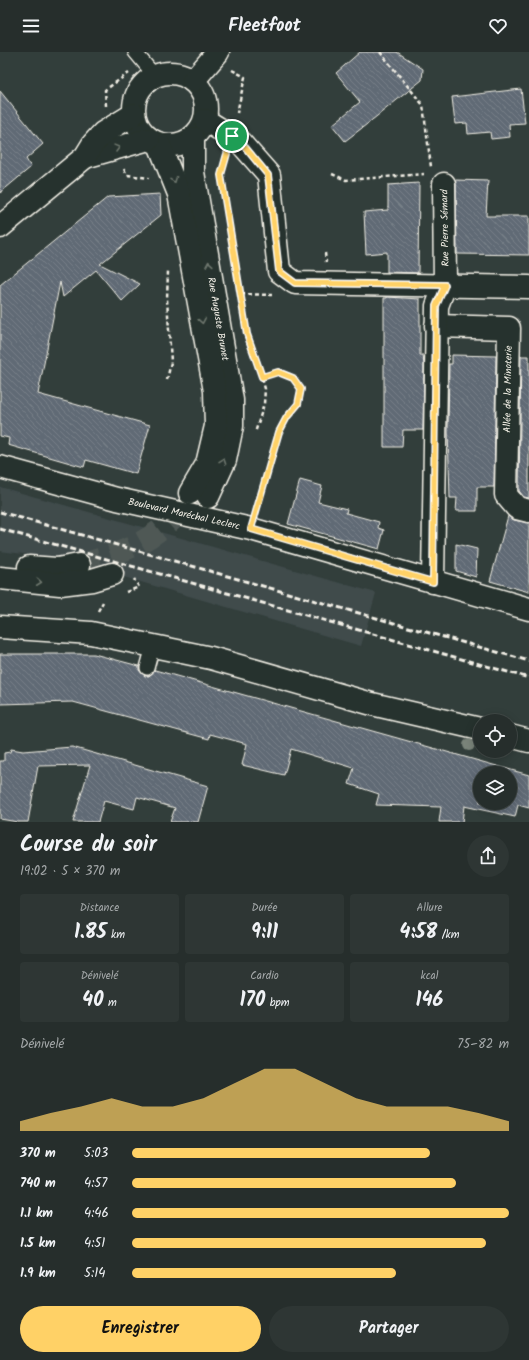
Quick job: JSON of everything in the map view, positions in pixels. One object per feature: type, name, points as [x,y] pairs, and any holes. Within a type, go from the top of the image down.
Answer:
[{"type":"street","points":[[193,81],[216,56]]},
{"type":"street","points":[[164,73],[175,73],[193,81],[199,87],[206,103],[205,120],[199,132],[185,143],[177,145],[168,146],[154,142],[139,128],[136,122],[134,106],[140,89],[154,76],[164,73]]},
{"type":"street","points":[[0,227],[85,157],[93,144],[103,133],[134,114]]},
{"type":"street","points":[[205,120],[240,141],[268,175],[279,271],[295,283],[529,287]]},
{"type":"street","name":"Rue Auguste Brunet","points":[[154,142],[179,194],[215,391],[216,426],[199,495],[225,460],[232,426],[232,400],[193,172],[193,138]]},
{"type":"street","points":[[85,157],[154,142]]},
{"type":"street","name":"Rue Pierre Sémard","points":[[433,582],[436,306],[445,285],[438,179]]},
{"type":"street","name":"Allée de la Minoterie","points":[[436,326],[510,328],[506,495],[517,508],[529,511]]},
{"type":"street","name":"Boulevard Maréchal Leclerc","points":[[0,467],[117,499],[251,529],[529,609]]},
{"type":"street","points":[[0,564],[57,569],[79,565]]},
{"type":"street","points":[[0,578],[60,584],[92,580],[112,574]]},
{"type":"street","points":[[0,627],[91,633],[211,658],[372,704],[473,727]]},
{"type":"street","points":[[517,738],[529,741]]},
{"type":"lane","points":[[135,52],[154,76]]},
{"type":"lane","points":[[147,668],[153,646]]},
{"type":"path","points":[[380,52],[423,105],[438,179]]},
{"type":"path","points":[[216,56],[245,77],[232,136],[221,175],[247,334],[265,389],[261,417],[253,438]]},
{"type":"path","points":[[332,174],[346,180],[424,174]]},
{"type":"path","points":[[251,529],[279,432],[287,417],[298,404],[301,389],[293,378],[278,372],[262,377]]},
{"type":"path","points":[[98,609],[102,602]]},
{"type":"shaded area","points":[[0,487],[376,593],[361,646],[62,559],[0,551]]},
{"type":"building","points":[[360,52],[397,52],[423,69],[422,80],[345,141],[332,125],[360,102],[336,73]]},
{"type":"building","points":[[521,89],[525,123],[509,124],[510,137],[491,139],[490,132],[468,134],[467,123],[455,124],[452,97]]},
{"type":"building","points":[[0,91],[43,144],[26,159],[31,167],[0,193]]},
{"type":"building","points":[[455,180],[488,181],[486,216],[529,216],[529,255],[457,254]]},
{"type":"building","points":[[419,183],[418,273],[387,272],[387,252],[366,254],[364,212],[388,210],[388,185]]},
{"type":"building","points":[[160,194],[161,215],[100,264],[140,284],[122,301],[96,270],[63,297],[60,282],[38,394],[150,425],[136,474],[86,460],[84,467],[8,445],[9,438],[0,436],[0,285],[108,197]]},
{"type":"building","points":[[384,298],[420,299],[420,355],[423,355],[424,365],[423,430],[403,430],[402,447],[384,447]]},
{"type":"building","points":[[452,355],[496,356],[494,487],[477,487],[477,511],[456,511],[457,498],[450,498],[448,430],[449,364],[452,364]]},
{"type":"building","points":[[521,356],[529,356],[529,498],[524,497],[519,491]]},
{"type":"building","points":[[300,480],[322,486],[318,502],[347,509],[346,513],[379,522],[378,528],[384,530],[379,549],[288,524]]},
{"type":"building","points":[[508,516],[514,520],[529,523],[529,592],[490,581]]},
{"type":"building","points":[[456,544],[477,549],[476,577],[456,571]]},
{"type":"building","points":[[0,654],[94,654],[139,666],[139,670],[145,676],[149,676],[155,670],[497,766],[473,766],[473,808],[464,806],[462,822],[439,822],[441,807],[376,805],[379,794],[349,784],[354,768],[291,749],[284,775],[242,765],[247,744],[210,734],[209,739],[73,702],[0,704]]},
{"type":"building","points":[[72,747],[208,786],[198,822],[170,822],[175,808],[137,797],[134,809],[104,801],[98,822],[73,822],[90,765],[38,766],[28,822],[0,819],[0,761],[4,761],[4,753],[10,752],[11,749],[23,751]]},
{"type":"building","points":[[517,772],[529,775],[529,808],[518,805],[517,809]]},
{"type":"building","points":[[483,810],[517,810],[515,817]]},
{"type":"tunnel","points":[[79,565],[117,553],[141,542],[173,518],[187,498]]},
{"type":"railway","points":[[0,512],[529,661]]},
{"type":"railway","points":[[0,529],[529,678]]},
{"type":"route","points":[[232,136],[240,141],[268,175],[279,271],[295,283],[445,285],[436,306],[433,582],[251,529],[279,432],[287,417],[298,404],[301,389],[293,378],[278,372],[262,377],[247,334],[221,175],[232,136]]}]
